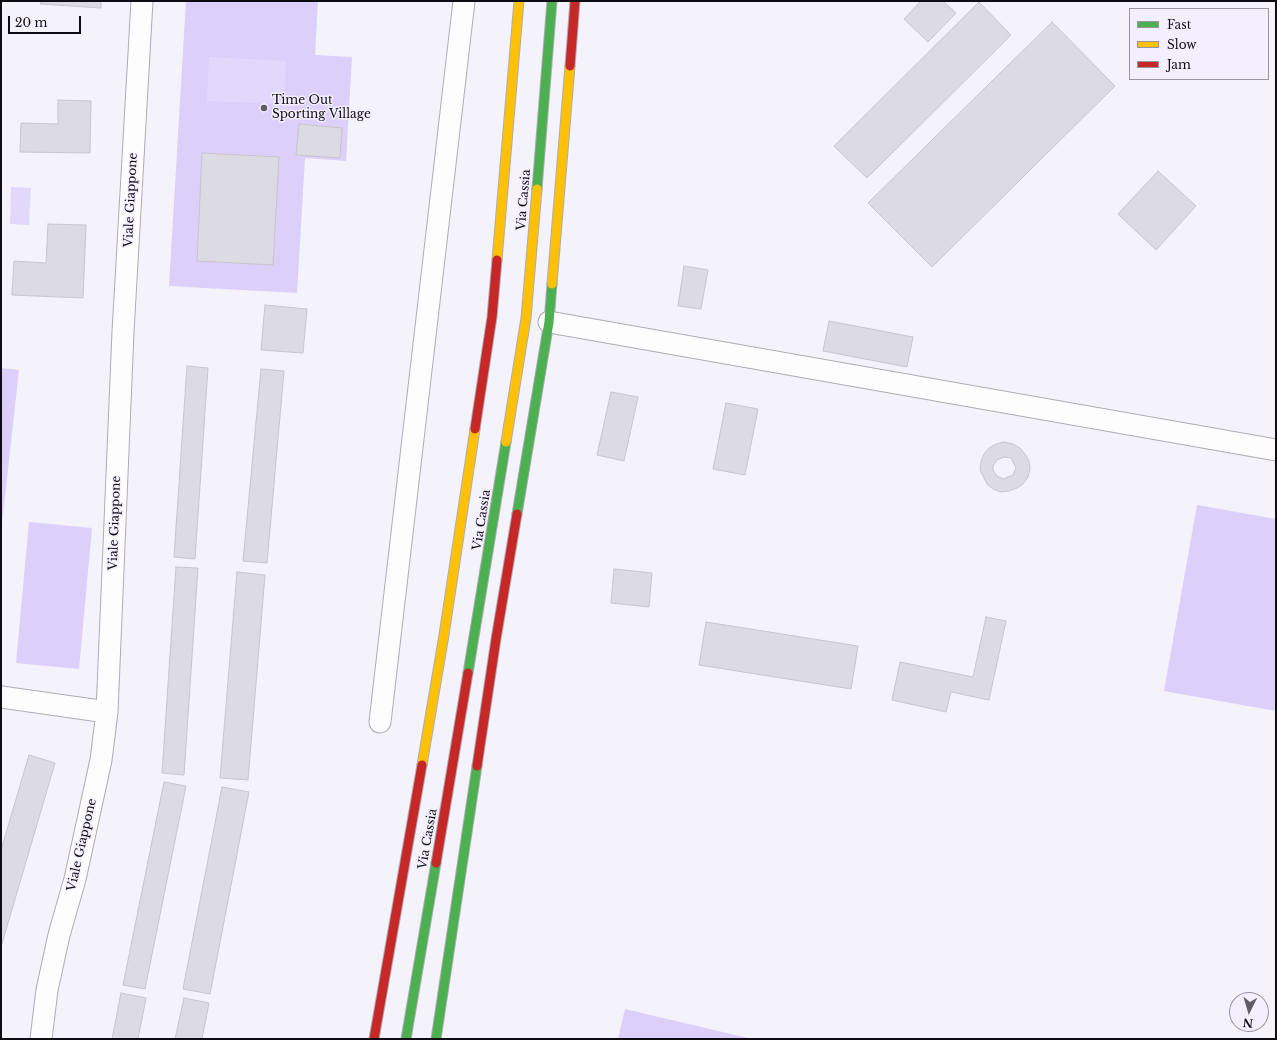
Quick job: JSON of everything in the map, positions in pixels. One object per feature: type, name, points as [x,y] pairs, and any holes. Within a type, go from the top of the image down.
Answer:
[{"type":"main road","name":"Via Cassia","points":[[374,1039],[444,635],[492,317],[519,1]]},
{"type":"main road","name":"Via Cassia","points":[[406,1039],[473,649],[526,318],[552,1]]},
{"type":"main road","points":[[436,1039],[496,639],[549,322],[576,1]]},
{"type":"street","name":"Viale Giappone","points":[[42,1039],[47,990],[59,935],[75,880],[99,767],[107,712],[123,332],[142,1]]},
{"type":"street","points":[[380,722],[464,1]]},
{"type":"street","points":[[549,322],[1276,450]]},
{"type":"street","points":[[1,698],[107,712]]},
{"type":"shaded area","name":"Time Out Sporting Village","points":[[186,1],[318,1],[315,55],[352,57],[346,161],[305,158],[297,293],[169,286]]},
{"type":"shaded area","points":[[209,57],[286,61],[284,104],[207,101]]},
{"type":"shaded area","points":[[11,187],[31,188],[29,225],[10,224]]},
{"type":"shaded area","points":[[1,368],[19,370],[1,532]]},
{"type":"shaded area","points":[[1197,505],[1276,519],[1276,711],[1164,691]]},
{"type":"shaded area","points":[[29,522],[92,528],[79,669],[16,663]]},
{"type":"shaded area","points":[[625,1009],[752,1039],[618,1039]]},
{"type":"building","points":[[41,1],[101,1],[101,8],[40,4]]},
{"type":"building","points":[[921,1],[943,1],[956,13],[928,42],[904,19]]},
{"type":"building","points":[[979,2],[1011,35],[867,178],[834,146]]},
{"type":"building","points":[[1052,22],[1115,86],[932,267],[868,203]]},
{"type":"building","points":[[58,100],[91,101],[90,153],[20,152],[21,123],[58,124]]},
{"type":"building","points":[[299,124],[342,128],[340,158],[296,155]]},
{"type":"building","points":[[202,153],[279,157],[273,265],[197,261]]},
{"type":"building","points":[[1158,171],[1196,206],[1156,250],[1118,214]]},
{"type":"building","points":[[48,224],[86,225],[83,298],[12,295],[14,261],[46,263]]},
{"type":"building","points":[[684,266],[708,270],[701,309],[678,306]]},
{"type":"building","points":[[265,305],[307,309],[303,353],[261,350]]},
{"type":"building","points":[[829,321],[913,337],[907,367],[823,351]]},
{"type":"building","points":[[187,366],[208,368],[195,559],[174,557]]},
{"type":"building","points":[[261,369],[284,371],[267,563],[243,561]]},
{"type":"building","points":[[611,392],[638,397],[624,461],[597,455]]},
{"type":"building","points":[[726,403],[758,409],[745,475],[713,469]]},
{"type":"building","points":[[1004,442],[1013,444],[1020,448],[1029,461],[1030,469],[1028,477],[1023,484],[1009,491],[1001,492],[993,489],[987,484],[980,470],[984,454],[989,448]],"holes":[[[1004,457],[1011,458],[1016,468],[1013,475],[1003,479],[997,476],[993,470],[993,466],[997,460]]]},
{"type":"building","points":[[176,567],[198,568],[184,775],[162,773]]},
{"type":"building","points":[[614,569],[652,573],[649,607],[611,603]]},
{"type":"building","points":[[237,572],[265,575],[248,780],[220,778]]},
{"type":"building","points":[[986,617],[1006,621],[989,700],[951,692],[946,712],[892,700],[900,662],[973,677]]},
{"type":"building","points":[[706,622],[858,646],[851,689],[699,665]]},
{"type":"building","points":[[29,755],[55,763],[1,947],[1,850]]},
{"type":"building","points":[[164,782],[186,786],[145,989],[123,985]]},
{"type":"building","points":[[222,787],[249,792],[210,994],[183,989]]},
{"type":"building","points":[[121,993],[146,998],[138,1039],[112,1039]]},
{"type":"building","points":[[184,998],[209,1003],[202,1039],[175,1039]]},
{"type":"traffic: fast","points":[[537,189],[552,1]]},
{"type":"traffic: fast","points":[[517,514],[549,322],[552,284]]},
{"type":"traffic: fast","points":[[468,673],[506,442]]},
{"type":"traffic: fast","points":[[436,1039],[477,766]]},
{"type":"traffic: fast","points":[[406,1039],[436,863]]},
{"type":"traffic: slow","points":[[497,260],[519,1]]},
{"type":"traffic: slow","points":[[552,284],[570,66]]},
{"type":"traffic: slow","points":[[506,442],[526,318],[537,189]]},
{"type":"traffic: slow","points":[[422,765],[444,635],[475,429]]},
{"type":"traffic: jam","points":[[570,66],[575,1]]},
{"type":"traffic: jam","points":[[475,429],[492,317],[497,260]]},
{"type":"traffic: jam","points":[[477,766],[517,514]]},
{"type":"traffic: jam","points":[[436,863],[468,673]]},
{"type":"traffic: jam","points":[[374,1039],[422,765]]},
{"type":"place","name":"Time Out Sporting Village","points":[[264,108]]}]
